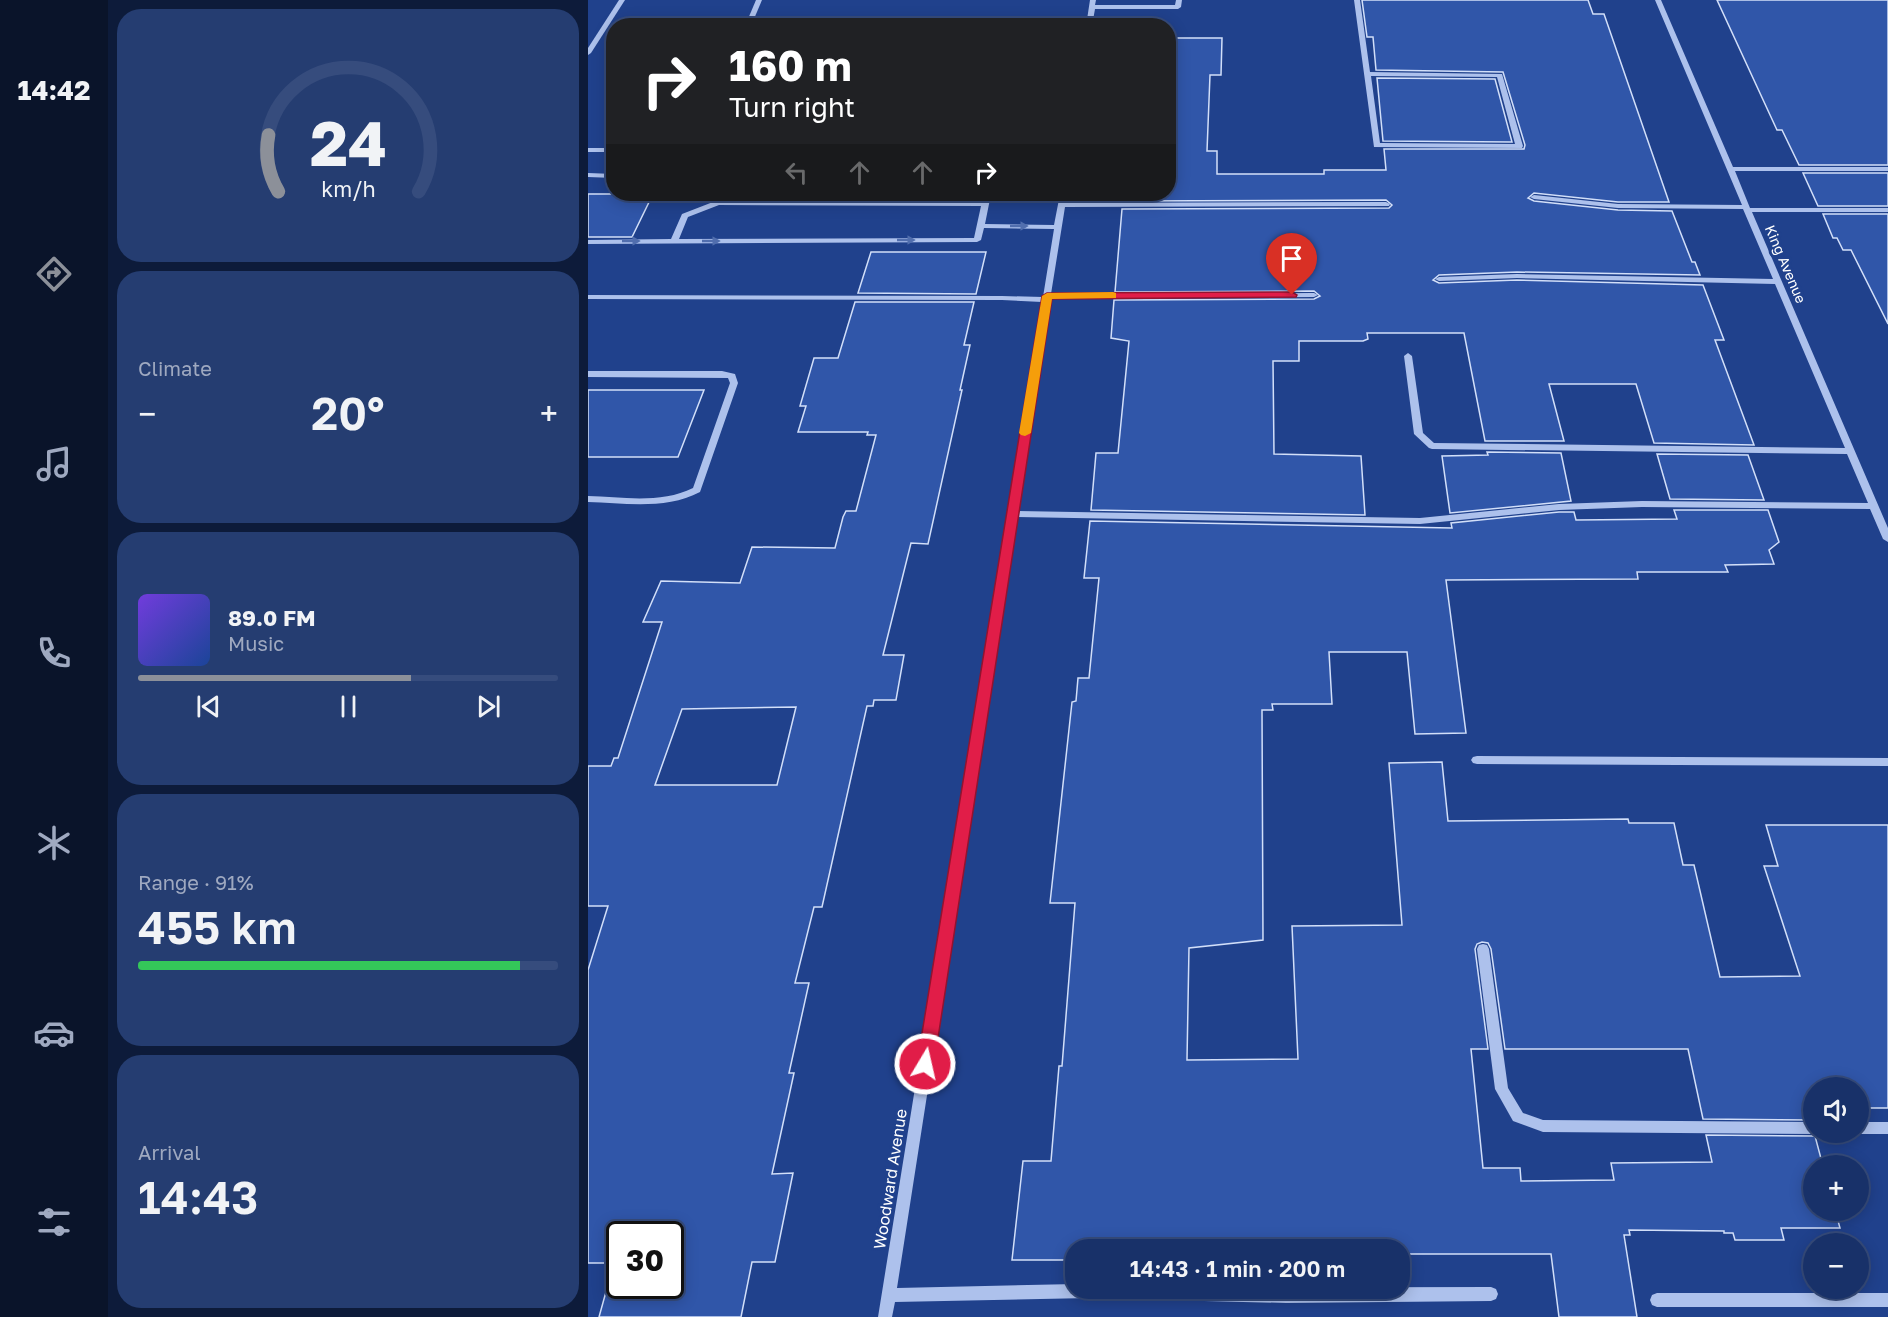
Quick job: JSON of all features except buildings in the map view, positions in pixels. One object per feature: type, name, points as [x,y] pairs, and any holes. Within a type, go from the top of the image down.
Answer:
[{"type":"street","points":[[610,18],[622,0]]},
{"type":"street","points":[[752,18],[760,0]]},
{"type":"street","points":[[1090,18],[1093,3],[1178,7],[1179,0]]},
{"type":"street","points":[[1358,0],[1377,145],[1519,146],[1500,75],[1368,74]]},
{"type":"street","name":"King Avenue","points":[[1658,0],[1888,539]]},
{"type":"street","points":[[588,53],[606,25]]},
{"type":"street","points":[[588,150],[606,150]]},
{"type":"street","points":[[1730,168],[1888,169]]},
{"type":"street","points":[[588,175],[606,176]]},
{"type":"street","points":[[1534,196],[1618,206],[1888,210]]},
{"type":"street","points":[[588,242],[976,240],[987,201]]},
{"type":"street","name":"Woodward Avenue","points":[[885,1317],[1062,201]]},
{"type":"street","points":[[1176,201],[1386,204]]},
{"type":"street","points":[[674,241],[685,216],[718,203],[986,204]]},
{"type":"street","points":[[980,226],[1057,227]]},
{"type":"street","points":[[1438,279],[1517,276],[1778,282]]},
{"type":"street","points":[[588,297],[1046,298],[1314,295]]},
{"type":"street","points":[[1408,356],[1419,435],[1432,446],[1850,450]]},
{"type":"street","points":[[588,374],[722,374],[732,376],[734,383],[697,490],[687,497],[670,499],[588,499]]},
{"type":"street","points":[[1012,514],[1420,521],[1559,507],[1874,506]]},
{"type":"street","points":[[1477,760],[1888,762]]},
{"type":"street","points":[[1483,949],[1502,1089],[1518,1117],[1542,1126],[1803,1128]]},
{"type":"street","points":[[1869,1128],[1888,1128]]},
{"type":"street","points":[[889,1295],[1089,1291],[1286,1296],[1491,1294]]},
{"type":"street","points":[[1657,1300],[1888,1300]]},
{"type":"slow traffic","points":[[1025,433],[1047,296],[1113,296]]},
{"type":"route","points":[[925,1064],[1047,296],[1292,295]]}]
